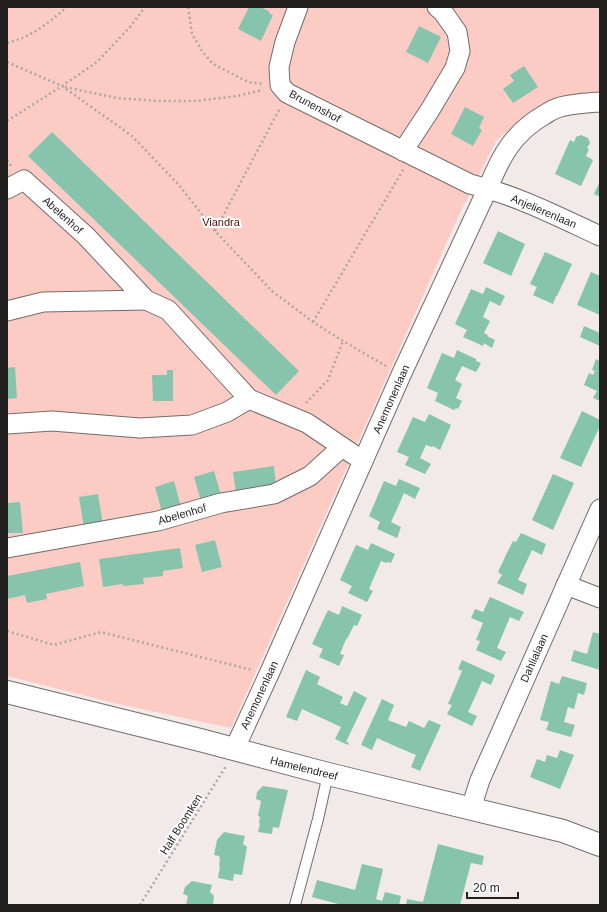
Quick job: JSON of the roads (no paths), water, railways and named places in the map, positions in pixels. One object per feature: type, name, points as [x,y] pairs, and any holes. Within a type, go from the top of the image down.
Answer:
[{"type":"street","name":"Brunenshof","points":[[298,7],[285,42],[279,67],[284,89],[470,184],[488,188]]},
{"type":"street","points":[[407,153],[430,110],[452,74],[460,51],[457,32],[443,12],[437,7]]},
{"type":"street","name":"Anemonenlaan","points":[[234,750],[401,375],[498,164],[509,146],[522,131],[535,120],[556,108],[579,103],[600,102]]},
{"type":"street","name":"Abelenhof","points":[[7,189],[24,180],[86,236],[146,300],[168,310],[249,399],[307,423],[364,461]]},
{"type":"street","name":"Anjelierenlaan","points":[[488,188],[523,201],[600,236]]},
{"type":"street","name":"Abelenhof","points":[[7,312],[43,302],[146,300]]},
{"type":"street","points":[[7,424],[52,421],[140,428],[192,425],[227,412],[249,399]]},
{"type":"street","name":"Abelenhof","points":[[7,548],[158,521],[221,503],[274,494],[310,476],[342,447]]},
{"type":"street","name":"Dahlialaan","points":[[471,808],[480,780],[600,509]]},
{"type":"street","points":[[566,585],[600,598]]},
{"type":"street","name":"Hamelendreef","points":[[7,692],[200,740],[328,774],[563,831],[600,845]]},
{"type":"lane","points":[[295,905],[318,819],[328,774]]},
{"type":"park label","name":"Viandra","points":[[221,222]]}]
